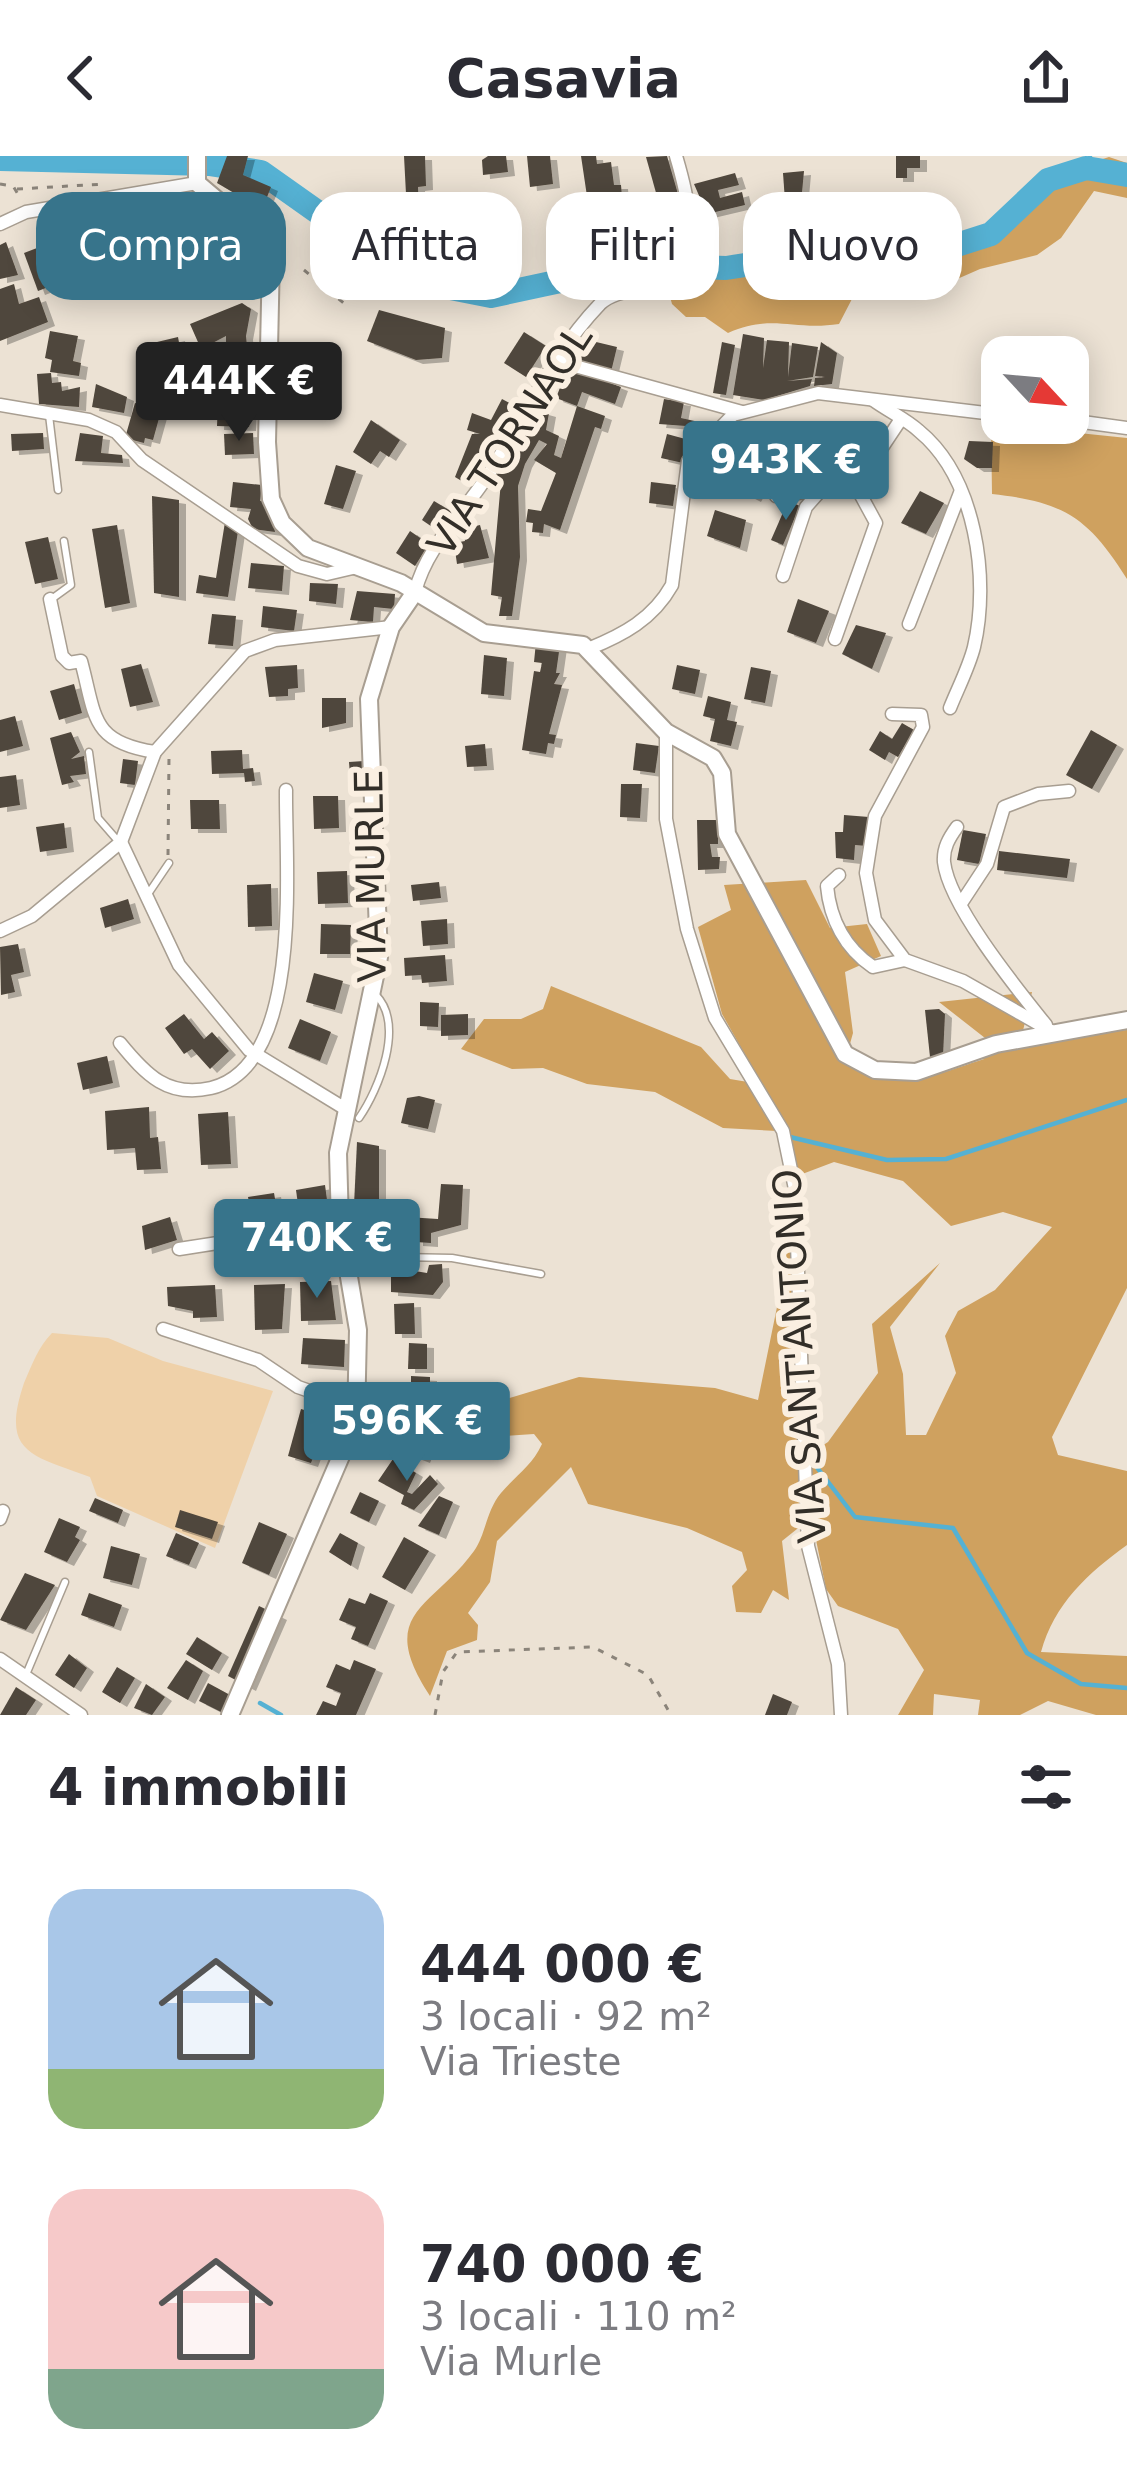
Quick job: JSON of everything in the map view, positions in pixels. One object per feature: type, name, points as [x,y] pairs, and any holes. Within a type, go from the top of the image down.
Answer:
[{"type":"main road","points":[[196,170],[269,248],[266,423],[276,512],[308,548],[416,592],[484,633],[560,639],[588,649],[666,732],[718,762],[728,834],[778,921],[838,1047],[854,1061],[884,1072],[916,1072],[1051,1031],[1127,1020]]},
{"type":"main road","name":"VIA MURLE","points":[[230,1715],[347,1448],[358,1408],[358,1330],[340,1224],[338,1153],[352,1113],[379,957],[369,699],[392,628],[416,592]]},
{"type":"street","name":"VIA TORNAOL","points":[[416,592],[437,543],[486,479],[554,357],[604,300],[624,289],[666,280],[677,270],[691,206],[676,156]]},
{"type":"street","points":[[0,224],[26,212],[196,170]]},
{"type":"street","points":[[554,357],[742,412]]},
{"type":"street","points":[[588,649],[643,621],[663,602],[672,585],[688,461],[706,437],[742,412],[818,393],[981,413]]},
{"type":"street","points":[[873,400],[921,432],[956,476],[981,574],[974,646],[950,708]]},
{"type":"street","points":[[0,405],[89,420],[116,432],[142,460],[298,566],[327,574],[358,567]]},
{"type":"street","points":[[776,496],[821,490],[851,476],[878,452],[901,419]]},
{"type":"street","points":[[1089,422],[1127,428]]},
{"type":"street","points":[[835,639],[876,523],[851,476]]},
{"type":"street","points":[[783,576],[806,507],[821,490]]},
{"type":"street","points":[[909,624],[960,492]]},
{"type":"street","points":[[50,599],[62,656],[69,662],[81,661],[102,730],[118,744],[155,752]]},
{"type":"street","points":[[0,931],[32,916],[121,842],[155,752],[245,651],[275,640],[392,628]]},
{"type":"street","points":[[892,714],[906,710],[921,715],[923,727],[875,816],[866,873],[874,920],[905,960]]},
{"type":"street","name":"VIA SANT'ANTONIO","points":[[666,732],[666,819],[686,929],[715,1018],[783,1131],[795,1189],[808,1546],[838,1664],[841,1715]]},
{"type":"street","points":[[120,1043],[148,1078],[185,1094],[227,1084],[256,1054],[283,982],[286,790]]},
{"type":"street","points":[[962,902],[987,864],[1004,808],[1038,794],[1069,791]]},
{"type":"street","points":[[957,827],[947,841],[944,861],[962,902],[996,962],[1051,1031]]},
{"type":"street","points":[[121,842],[179,964],[256,1054],[352,1113]]},
{"type":"street","points":[[839,874],[827,886],[829,911],[855,955],[873,967],[905,960],[963,981],[1051,1031]]},
{"type":"street","points":[[179,1249],[340,1224]]},
{"type":"street","points":[[164,1329],[258,1360],[298,1387],[358,1408]]},
{"type":"street","points":[[0,1659],[81,1715]]},
{"type":"lane","points":[[49,415],[58,490]]},
{"type":"lane","points":[[50,599],[64,595],[71,585],[64,541]]},
{"type":"lane","points":[[89,752],[98,818],[106,834],[121,842]]},
{"type":"lane","points":[[146,896],[169,863]]},
{"type":"lane","points":[[352,1113],[387,1048],[387,1015],[374,992]]},
{"type":"lane","points":[[344,1256],[452,1258],[541,1274]]},
{"type":"lane","points":[[25,1677],[64,1582]]},
{"type":"path","points":[[0,184],[17,189],[110,184]]},
{"type":"path","points":[[17,189],[26,212]]},
{"type":"path","points":[[304,270],[346,305]]},
{"type":"path","points":[[166,738],[169,863]]},
{"type":"path","points":[[435,1715],[443,1672],[457,1652],[593,1646],[648,1676],[671,1715]]},
{"type":"shaded area","points":[[1109,157],[1127,163],[1127,198],[1094,191],[1061,238],[1037,255],[962,277],[962,237],[991,225],[1068,170]]},
{"type":"shaded area","points":[[743,259],[743,300],[851,300],[839,324],[758,324],[728,333],[705,317],[686,317],[671,300],[719,300],[719,261]]},
{"type":"shaded area","points":[[1089,434],[1127,438],[1127,579],[1100,541],[1072,516],[1038,502],[992,494],[991,444],[1089,444]]},
{"type":"shaded area","points":[[806,880],[830,928],[867,924],[881,956],[845,972],[853,1033],[846,1058],[864,1069],[913,1079],[984,1059],[985,1038],[939,1002],[1032,992],[1022,1035],[1127,1030],[1127,1288],[1052,1437],[1058,1455],[1127,1471],[1127,1545],[1074,1591],[1054,1619],[1041,1652],[1127,1656],[1127,1715],[1096,1715],[1048,1701],[1020,1715],[978,1715],[980,1700],[934,1694],[933,1715],[898,1715],[924,1670],[898,1629],[838,1606],[826,1589],[814,1530],[811,1453],[828,1442],[878,1373],[872,1324],[940,1263],[890,1327],[903,1374],[906,1435],[926,1435],[956,1373],[945,1336],[958,1311],[995,1290],[1052,1227],[1003,1212],[951,1226],[903,1181],[834,1162],[797,1176],[786,1127],[722,1014],[698,927],[731,910],[724,885]]},
{"type":"shaded area","points":[[551,986],[701,1047],[730,1079],[748,1082],[777,1131],[723,1128],[655,1092],[587,1084],[543,1068],[512,1069],[461,1049],[484,1019],[521,1019],[543,1009]]},
{"type":"shaded area","points":[[788,1203],[802,1525],[782,1541],[789,1600],[773,1590],[761,1613],[736,1612],[732,1586],[747,1570],[742,1552],[687,1528],[588,1504],[571,1467],[497,1541],[490,1582],[468,1613],[478,1625],[477,1640],[447,1651],[430,1696],[414,1668],[409,1628],[427,1600],[474,1551],[496,1500],[542,1444],[534,1434],[505,1436],[503,1400],[579,1377],[715,1388],[758,1400],[777,1307],[780,1229]]},
{"type":"shaded area","points":[[52,1333],[108,1338],[163,1361],[273,1391],[215,1548],[97,1496],[90,1477],[26,1448],[16,1425],[18,1407],[33,1363]]},
{"type":"building","points":[[227,156],[248,156],[243,175],[271,187],[269,192],[232,192],[217,183]]},
{"type":"building","points":[[404,156],[425,156],[426,186],[406,192]]},
{"type":"building","points":[[506,156],[508,172],[483,175],[482,160]]},
{"type":"building","points":[[527,156],[550,156],[553,184],[530,187]]},
{"type":"building","points":[[581,156],[596,156],[597,164],[611,162],[614,185],[621,185],[622,192],[586,192]]},
{"type":"building","points":[[667,156],[677,192],[656,192],[646,157]]},
{"type":"building","points":[[896,156],[920,156],[920,168],[907,168],[907,178],[896,178]]},
{"type":"building","points":[[804,171],[802,192],[784,192],[783,173]]},
{"type":"building","points":[[735,173],[739,185],[697,192],[694,184]]},
{"type":"building","points":[[742,192],[743,205],[719,211],[719,194],[720,198]]},
{"type":"building","points":[[6,242],[18,275],[0,279],[0,245]]},
{"type":"building","points":[[36,248],[36,286],[24,253]]},
{"type":"building","points":[[14,284],[19,304],[40,300],[48,322],[0,341],[0,289]]},
{"type":"building","points":[[242,303],[251,309],[246,336],[251,388],[219,389],[211,384],[210,355],[226,355],[226,336],[201,349],[190,324]]},
{"type":"building","points":[[379,310],[445,328],[442,358],[416,360],[367,341]]},
{"type":"building","points":[[50,331],[78,336],[73,361],[81,363],[79,376],[50,372],[52,360],[45,358]]},
{"type":"building","points":[[524,332],[546,346],[526,377],[504,363]]},
{"type":"building","points":[[743,334],[764,338],[763,368],[767,340],[789,342],[788,377],[792,343],[818,347],[813,377],[787,381],[812,379],[810,386],[764,400],[733,395]]},
{"type":"building","points":[[178,337],[185,375],[193,373],[196,384],[181,388],[178,378],[169,380],[164,371],[157,342]]},
{"type":"building","points":[[592,341],[617,347],[611,372],[569,361],[572,347],[590,352]]},
{"type":"building","points":[[722,342],[735,345],[726,395],[713,393]]},
{"type":"building","points":[[821,342],[837,353],[832,384],[814,386],[815,378],[825,377],[815,376]]},
{"type":"building","points":[[568,367],[621,387],[615,404],[582,392],[577,406],[556,398]]},
{"type":"building","points":[[51,373],[52,383],[61,382],[62,391],[80,387],[79,407],[39,404],[37,374]]},
{"type":"building","points":[[96,384],[127,397],[124,413],[92,407]]},
{"type":"building","points":[[502,399],[521,409],[487,471],[481,468],[470,486],[455,477],[472,434],[480,434],[467,430],[472,413],[491,420]]},
{"type":"building","points":[[664,399],[684,402],[681,418],[699,422],[696,435],[685,433],[686,426],[659,424]]},
{"type":"building","points":[[135,403],[161,411],[153,440],[145,438],[144,443],[125,438]]},
{"type":"building","points":[[218,403],[250,404],[249,427],[217,426]]},
{"type":"building","points":[[577,406],[605,416],[601,429],[595,427],[560,530],[544,524],[543,533],[532,532],[533,523],[526,522],[528,509],[541,511],[556,473],[534,460],[547,444],[539,440],[525,464],[518,486],[520,557],[512,616],[499,616],[502,597],[491,595],[501,481],[492,478],[531,408],[549,413],[546,430],[559,436],[554,455],[561,458]]},
{"type":"building","points":[[371,420],[400,440],[389,457],[380,451],[371,464],[353,452]]},
{"type":"building","points":[[43,433],[44,449],[12,451],[11,434]]},
{"type":"building","points":[[80,433],[103,436],[101,453],[122,455],[123,463],[75,461]]},
{"type":"building","points":[[253,433],[254,454],[225,455],[224,434]]},
{"type":"building","points":[[667,434],[689,440],[683,463],[661,458]]},
{"type":"building","points":[[759,440],[778,453],[754,498],[723,482],[739,453],[747,457]]},
{"type":"building","points":[[969,441],[993,444],[992,468],[977,468],[964,459]]},
{"type":"building","points":[[336,465],[356,471],[343,509],[324,504]]},
{"type":"building","points":[[233,482],[262,485],[260,501],[269,502],[275,532],[253,529],[248,519],[251,509],[230,507]]},
{"type":"building","points":[[651,482],[676,485],[673,506],[649,503]]},
{"type":"building","points":[[920,491],[944,503],[926,534],[901,523]]},
{"type":"building","points":[[152,496],[179,500],[179,597],[154,593]]},
{"type":"building","points":[[434,501],[454,513],[441,533],[422,520]]},
{"type":"building","points":[[788,501],[800,506],[783,545],[771,540]]},
{"type":"building","points":[[715,510],[746,520],[740,548],[707,536]]},
{"type":"building","points":[[225,522],[238,531],[228,597],[196,593],[199,575],[216,578]]},
{"type":"building","points":[[117,525],[130,603],[105,608],[92,529]]},
{"type":"building","points":[[480,525],[489,558],[457,564],[454,543],[465,541],[463,529]]},
{"type":"building","points":[[410,531],[429,544],[415,566],[396,553]]},
{"type":"building","points":[[48,537],[58,579],[35,584],[25,542]]},
{"type":"building","points":[[251,563],[284,566],[282,591],[248,588]]},
{"type":"building","points":[[310,583],[338,584],[336,604],[309,601]]},
{"type":"building","points":[[357,591],[395,594],[394,609],[374,607],[373,622],[350,620]]},
{"type":"building","points":[[798,599],[829,611],[816,643],[787,632]]},
{"type":"building","points":[[263,606],[297,610],[294,631],[261,627]]},
{"type":"building","points":[[212,614],[236,616],[233,646],[208,644]]},
{"type":"building","points":[[856,625],[886,633],[872,669],[842,654]]},
{"type":"building","points":[[536,642],[560,645],[556,673],[560,673],[554,684],[562,685],[549,734],[556,735],[546,754],[522,750],[534,671],[540,672],[542,663],[534,662]]},
{"type":"building","points":[[484,655],[507,658],[504,696],[481,694]]},
{"type":"building","points":[[141,664],[153,702],[130,707],[121,669]]},
{"type":"building","points":[[297,665],[298,688],[288,689],[288,696],[269,697],[265,667]]},
{"type":"building","points":[[677,665],[700,670],[695,694],[672,689]]},
{"type":"building","points":[[751,667],[771,671],[765,703],[744,699]]},
{"type":"building","points":[[74,684],[82,713],[59,720],[50,691]]},
{"type":"building","points":[[708,696],[731,702],[727,720],[737,722],[731,746],[710,741],[715,719],[703,716]]},
{"type":"building","points":[[322,698],[346,698],[346,723],[322,728]]},
{"type":"building","points":[[15,716],[23,746],[0,752],[0,720]]},
{"type":"building","points":[[902,723],[914,730],[898,757],[889,752],[885,760],[869,750],[880,731],[892,739]]},
{"type":"building","points":[[1091,730],[1117,745],[1092,789],[1066,775]]},
{"type":"building","points":[[71,732],[80,752],[71,759],[84,756],[86,774],[70,776],[74,782],[62,785],[50,738]]},
{"type":"building","points":[[636,743],[659,746],[655,773],[633,770]]},
{"type":"building","points":[[485,744],[487,766],[467,767],[465,746]]},
{"type":"building","points":[[242,750],[243,769],[253,768],[255,781],[245,782],[244,773],[212,774],[211,751]]},
{"type":"building","points":[[123,759],[138,761],[135,785],[120,783]]},
{"type":"building","points":[[364,761],[365,787],[351,788],[349,762]]},
{"type":"building","points":[[16,775],[20,805],[0,808],[0,777]]},
{"type":"building","points":[[621,784],[642,784],[640,818],[620,817]]},
{"type":"building","points":[[313,796],[338,796],[339,828],[314,829]]},
{"type":"building","points":[[190,800],[219,800],[220,829],[191,829]]},
{"type":"building","points":[[844,815],[869,817],[867,846],[855,845],[854,860],[836,858],[835,832],[843,832]]},
{"type":"building","points":[[697,820],[718,820],[718,844],[710,844],[712,857],[720,857],[719,869],[698,870]]},
{"type":"building","points":[[64,823],[67,848],[40,852],[36,827]]},
{"type":"building","points":[[963,830],[986,834],[979,864],[957,860]]},
{"type":"building","points":[[999,851],[1070,859],[1067,878],[997,870]]},
{"type":"building","points":[[347,871],[348,903],[318,904],[317,872]]},
{"type":"building","points":[[439,882],[441,898],[413,901],[411,885]]},
{"type":"building","points":[[271,884],[272,926],[248,927],[247,885]]},
{"type":"building","points":[[128,899],[134,919],[105,928],[100,908]]},
{"type":"building","points":[[447,919],[448,944],[423,946],[421,921]]},
{"type":"building","points":[[321,924],[351,925],[350,954],[320,954]]},
{"type":"building","points":[[18,944],[24,972],[11,975],[15,992],[1,995],[0,947]]},
{"type":"building","points":[[445,955],[447,981],[422,983],[421,975],[405,976],[404,958]]},
{"type":"building","points":[[314,973],[343,981],[335,1010],[306,1002]]},
{"type":"building","points":[[420,1002],[439,1003],[438,1027],[420,1026]]},
{"type":"building","points":[[939,1009],[945,1014],[943,1056],[930,1057],[925,1010]]},
{"type":"building","points":[[184,1014],[204,1039],[212,1032],[229,1051],[210,1069],[192,1049],[184,1054],[165,1028]]},
{"type":"building","points":[[468,1014],[468,1035],[441,1036],[441,1015]]},
{"type":"building","points":[[300,1019],[331,1032],[320,1061],[288,1048]]},
{"type":"building","points":[[107,1056],[113,1083],[83,1090],[77,1063]]},
{"type":"building","points":[[407,1098],[435,1100],[428,1129],[401,1123]]},
{"type":"building","points":[[149,1107],[150,1138],[158,1137],[161,1169],[137,1170],[135,1148],[107,1150],[105,1111]]},
{"type":"building","points":[[228,1112],[231,1164],[201,1165],[198,1114]]},
{"type":"building","points":[[357,1142],[379,1146],[379,1204],[354,1205]]},
{"type":"building","points":[[441,1184],[463,1185],[461,1225],[431,1233],[431,1243],[416,1242],[416,1234],[391,1233],[391,1216],[438,1219]]},
{"type":"building","points":[[325,1185],[329,1215],[300,1219],[296,1190]]},
{"type":"building","points":[[274,1193],[279,1222],[253,1226],[248,1197]]},
{"type":"building","points":[[170,1217],[177,1240],[145,1250],[142,1226]]},
{"type":"building","points":[[329,1236],[330,1266],[274,1268],[273,1238]]},
{"type":"building","points":[[257,1244],[260,1269],[231,1272],[228,1247]]},
{"type":"building","points":[[442,1264],[443,1282],[433,1295],[391,1292],[391,1267],[427,1273],[429,1265]]},
{"type":"building","points":[[331,1281],[336,1320],[301,1321],[300,1282]]},
{"type":"building","points":[[285,1284],[282,1329],[255,1330],[254,1285]]},
{"type":"building","points":[[215,1285],[217,1317],[193,1318],[193,1311],[168,1306],[167,1287]]},
{"type":"building","points":[[414,1303],[415,1334],[395,1334],[394,1304]]},
{"type":"building","points":[[303,1338],[345,1340],[344,1367],[301,1364]]},
{"type":"building","points":[[409,1343],[427,1344],[427,1369],[408,1369]]},
{"type":"building","points":[[411,1376],[430,1377],[430,1408],[396,1407],[396,1382],[411,1382]]},
{"type":"building","points":[[301,1409],[328,1417],[311,1463],[288,1456]]},
{"type":"building","points":[[415,1429],[432,1436],[423,1459],[405,1452]]},
{"type":"building","points":[[393,1459],[416,1473],[407,1492],[412,1494],[430,1475],[438,1484],[414,1510],[401,1504],[404,1495],[378,1481]]},
{"type":"building","points":[[360,1492],[379,1501],[369,1522],[350,1513]]},
{"type":"building","points":[[439,1496],[453,1502],[439,1535],[418,1526]]},
{"type":"building","points":[[95,1498],[123,1510],[118,1523],[89,1511]]},
{"type":"building","points":[[180,1510],[218,1522],[212,1539],[175,1527]]},
{"type":"building","points":[[59,1518],[80,1527],[75,1537],[80,1540],[67,1562],[44,1552]]},
{"type":"building","points":[[259,1522],[287,1534],[269,1575],[242,1563]]},
{"type":"building","points":[[176,1533],[199,1543],[189,1565],[166,1556]]},
{"type":"building","points":[[340,1533],[358,1543],[351,1566],[329,1552]]},
{"type":"building","points":[[404,1537],[429,1551],[405,1590],[382,1577]]},
{"type":"building","points":[[111,1546],[140,1554],[132,1585],[103,1578]]},
{"type":"building","points":[[25,1573],[55,1585],[26,1630],[0,1620]]},
{"type":"building","points":[[89,1593],[122,1605],[114,1627],[81,1615]]},
{"type":"building","points":[[370,1593],[388,1601],[368,1646],[351,1639],[356,1627],[339,1620],[349,1598],[365,1604]]},
{"type":"building","points":[[259,1606],[280,1616],[249,1687],[228,1676]]},
{"type":"building","points":[[197,1637],[222,1653],[212,1670],[186,1654]]},
{"type":"building","points":[[69,1654],[87,1668],[74,1688],[55,1675]]},
{"type":"building","points":[[186,1660],[203,1671],[188,1700],[167,1688]]},
{"type":"building","points":[[354,1660],[376,1669],[356,1715],[316,1715],[323,1701],[336,1706],[341,1693],[326,1687],[336,1664],[350,1670]]},
{"type":"building","points":[[117,1667],[135,1678],[120,1703],[102,1692]]},
{"type":"building","points":[[208,1683],[230,1695],[221,1712],[199,1701]]},
{"type":"building","points":[[146,1684],[165,1697],[152,1715],[134,1708]]},
{"type":"building","points":[[16,1687],[36,1700],[26,1715],[0,1715]]},
{"type":"building","points":[[773,1694],[792,1702],[787,1715],[765,1715]]},
{"type":"waterway","points":[[1086,168],[1090,156]]},
{"type":"waterway","points":[[0,159],[209,164],[261,172],[415,281],[491,296],[635,265],[726,268],[809,255],[938,251],[991,234],[1048,180],[1086,168],[1127,175]]},
{"type":"waterway","points":[[790,1137],[887,1160],[946,1159],[1127,1100]]},
{"type":"waterway","points":[[812,1461],[855,1517],[953,1528],[1027,1653],[1081,1684],[1127,1688]]},
{"type":"waterway","points":[[260,1703],[281,1715]]}]
